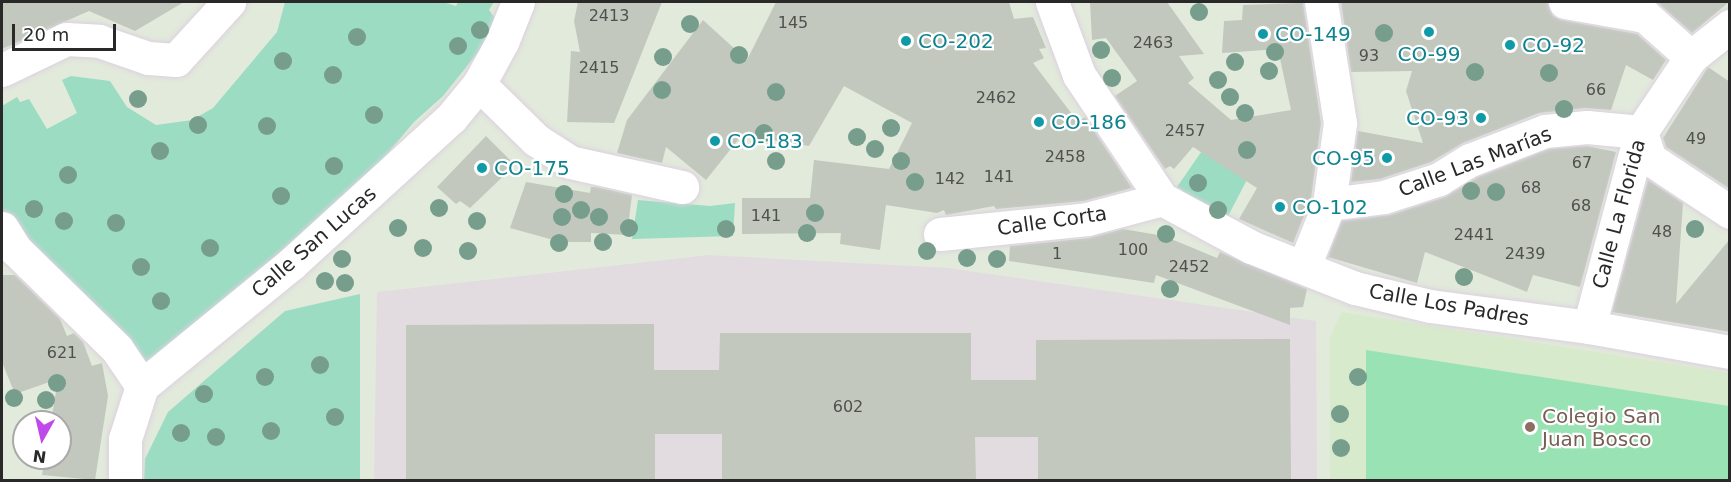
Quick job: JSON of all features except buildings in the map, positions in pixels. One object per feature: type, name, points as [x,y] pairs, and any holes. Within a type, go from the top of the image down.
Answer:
[{"type":"street","points":[[2,70],[66,39],[99,41],[148,58],[176,60],[229,2]]},
{"type":"street","name":"Calle San Lucas","points":[[142,386],[291,264],[402,165],[479,84],[502,42],[518,2]]},
{"type":"street","name":"Calle Los Padres","points":[[1052,2],[1079,75],[1162,199],[1251,247],[1355,288],[1430,306],[1589,327],[1730,352]]},
{"type":"street","points":[[1304,266],[1329,204],[1340,123],[1321,2]]},
{"type":"street","points":[[1565,2],[1646,8],[1691,57]]},
{"type":"street","name":"Calle La Florida","points":[[1589,327],[1641,132],[1691,57],[1730,26]]},
{"type":"street","points":[[479,84],[536,140],[570,162],[682,187]]},
{"type":"street","name":"Calle Las Marías","points":[[1329,204],[1383,197],[1428,182],[1470,160],[1545,131],[1587,127],[1641,132]]},
{"type":"street","points":[[1641,132],[1650,159],[1730,212]]},
{"type":"street","name":"Calle Corta","points":[[940,234],[1088,219],[1162,199]]},
{"type":"street","points":[[2,228],[16,250],[117,349],[142,386],[125,439],[125,480]]},
{"type":"shaded area","points":[[285,2],[443,2],[456,6],[458,2],[494,2],[489,10],[497,21],[480,50],[443,96],[414,122],[356,191],[142,381],[2,224],[2,106],[17,97],[20,102],[29,99],[47,129],[77,113],[62,80],[71,76],[110,81],[127,107],[156,125],[192,120],[213,108],[277,32]]},
{"type":"shaded area","points":[[1224,119],[1263,149],[1226,220],[1177,187]]},
{"type":"shaded area","points":[[638,200],[710,206],[735,203],[733,236],[632,239]]},
{"type":"shaded area","points":[[709,255],[948,268],[1316,321],[1317,480],[374,480],[377,292]]},
{"type":"shaded area","points":[[360,294],[360,480],[144,480],[145,459],[168,412],[285,311]]},
{"type":"shaded area","name":"Colegio San Juan Bosco","points":[[1342,312],[1729,373],[1729,480],[1330,480],[1330,337]]},
{"type":"green space","name":"Colegio San Juan Bosco","points":[[1366,350],[1729,406],[1729,480],[1366,480]]},
{"type":"place","name":"CO-99","points":[[1429,32]]},
{"type":"place","name":"CO-149","points":[[1263,34]]},
{"type":"place","name":"CO-202","points":[[906,41]]},
{"type":"place","name":"CO-92","points":[[1510,45]]},
{"type":"place","name":"CO-93","points":[[1481,118]]},
{"type":"place","name":"CO-186","points":[[1039,122]]},
{"type":"place","name":"CO-183","points":[[715,141]]},
{"type":"place","name":"CO-95","points":[[1387,158]]},
{"type":"place","name":"CO-175","points":[[482,168]]},
{"type":"place","name":"CO-102","points":[[1280,207]]},
{"type":"place","name":"Colegio San Juan Bosco","points":[[1530,427]]}]
